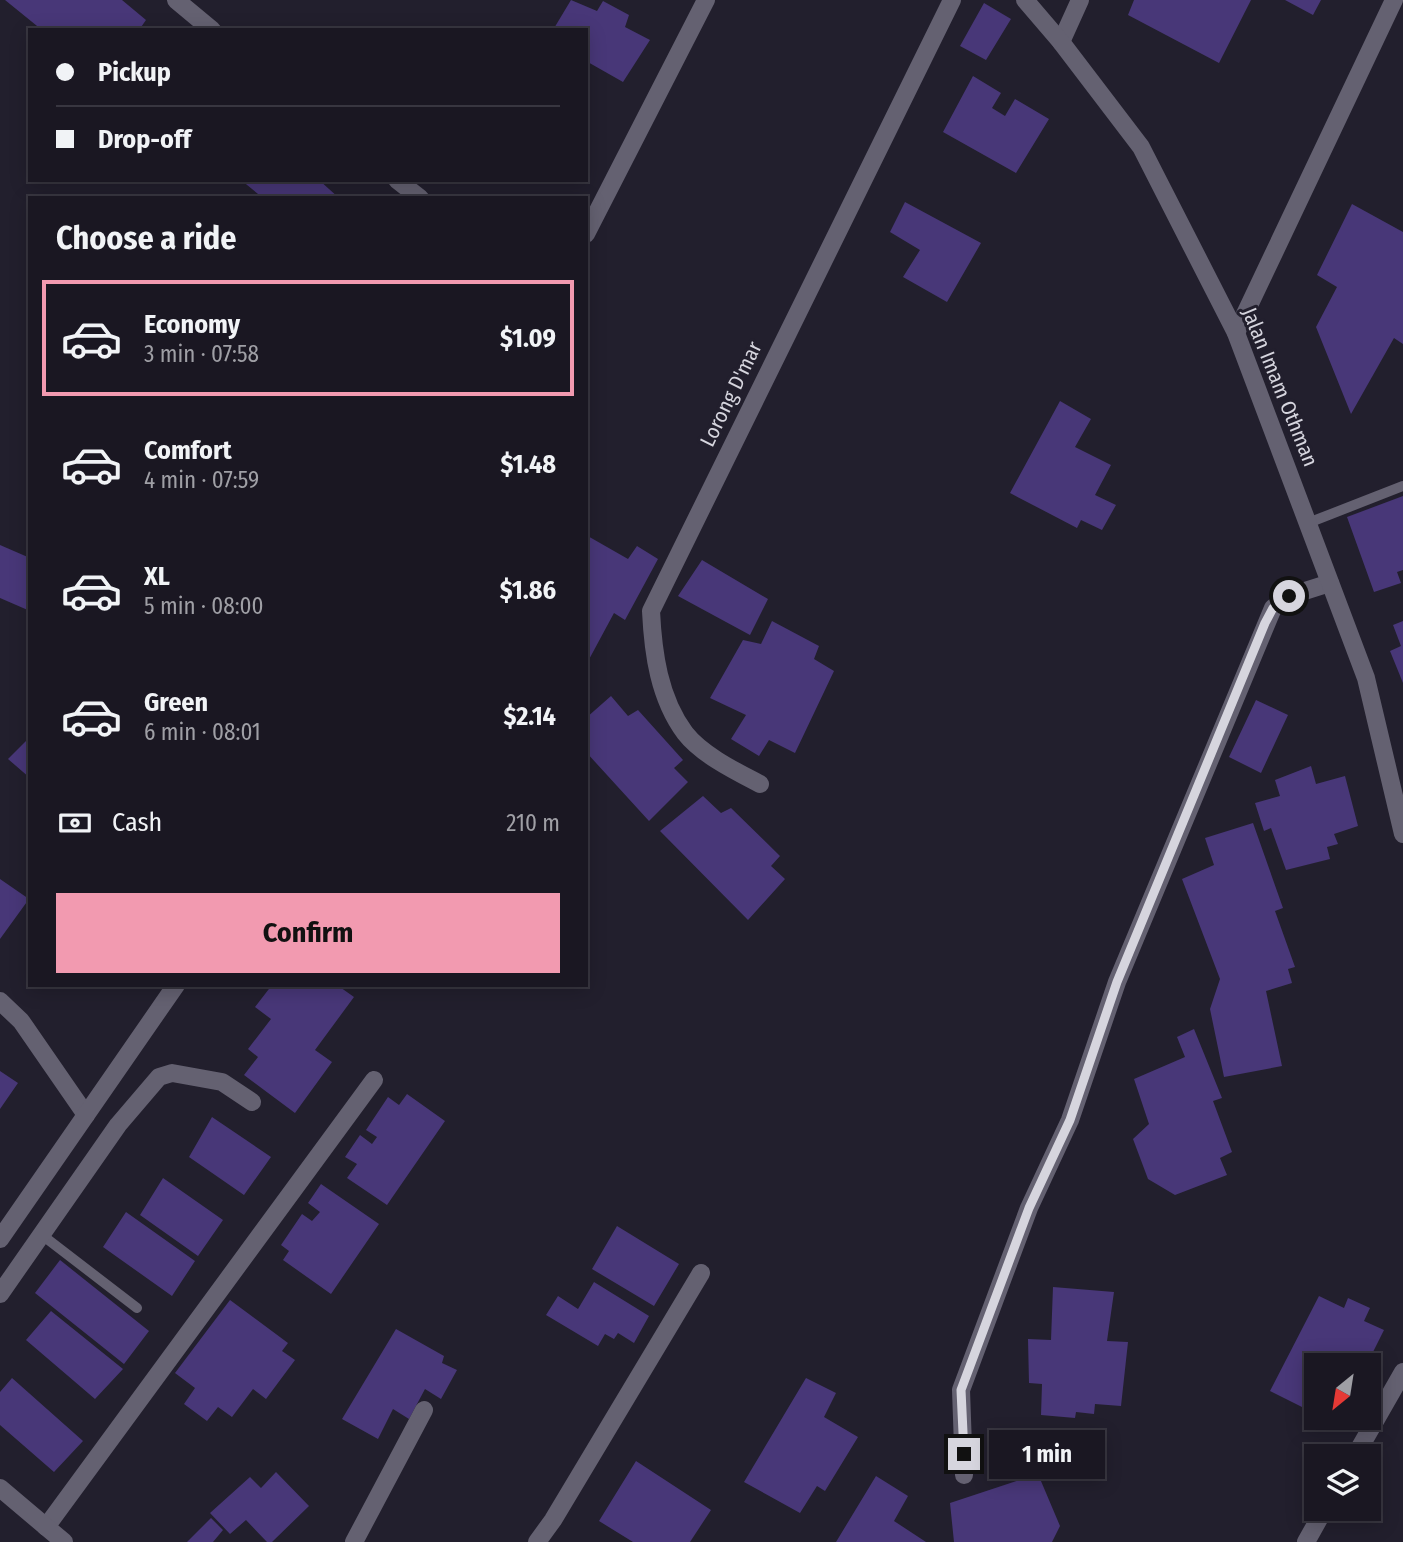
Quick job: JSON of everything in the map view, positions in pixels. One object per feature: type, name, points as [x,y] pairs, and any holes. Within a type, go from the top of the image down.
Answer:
[{"type":"street","points":[[176,0],[210,28]]},
{"type":"street","points":[[588,230],[706,0]]},
{"type":"street","name":"Lorong D'mar","points":[[760,785],[721,764],[686,734],[665,695],[653,650],[650,611],[952,0]]},
{"type":"street","name":"Jalan Imam Othman","points":[[1025,0],[1061,42],[1141,147],[1236,333],[1366,678],[1403,834]]},
{"type":"street","points":[[1061,42],[1080,0]]},
{"type":"street","points":[[1236,333],[1394,0]]},
{"type":"street","points":[[400,182],[417,196]]},
{"type":"street","points":[[964,1475],[961,1390],[1029,1208],[1070,1120],[1128,957],[1273,608],[1289,596],[1330,583]]},
{"type":"street","points":[[0,1239],[175,987]]},
{"type":"street","points":[[0,1001],[21,1020],[86,1115]]},
{"type":"street","points":[[0,1294],[118,1125],[159,1077],[172,1073],[222,1082],[252,1102]]},
{"type":"street","points":[[46,1527],[374,1080]]},
{"type":"street","points":[[537,1542],[553,1520],[701,1273]]},
{"type":"street","points":[[1362,1444],[1403,1372]]},
{"type":"street","points":[[354,1542],[424,1410]]},
{"type":"street","points":[[0,1488],[64,1542]]},
{"type":"street","points":[[1306,1542],[1318,1521]]},
{"type":"lane","points":[[1308,523],[1403,486]]},
{"type":"lane","points":[[42,1235],[137,1308]]},
{"type":"building","points":[[5,0],[122,0],[146,20],[140,28],[40,28]]},
{"type":"building","points":[[571,0],[597,11],[603,1],[629,15],[625,27],[650,40],[623,82],[588,62],[588,28],[554,28]]},
{"type":"building","points":[[1134,0],[1251,0],[1219,63],[1128,15]]},
{"type":"building","points":[[1285,0],[1321,0],[1313,15]]},
{"type":"building","points":[[984,3],[1011,19],[986,60],[960,46]]},
{"type":"building","points":[[973,76],[1001,93],[992,108],[1005,116],[1015,99],[1049,119],[1016,173],[943,132]]},
{"type":"building","points":[[243,182],[321,182],[337,196],[261,196]]},
{"type":"building","points":[[905,202],[981,243],[947,302],[903,277],[920,250],[890,232]]},
{"type":"building","points":[[1352,204],[1403,232],[1403,344],[1394,338],[1351,414],[1316,327],[1337,287],[1317,275]]},
{"type":"building","points":[[1060,401],[1091,419],[1075,447],[1111,465],[1095,495],[1116,505],[1102,530],[1081,520],[1077,528],[1010,493]]},
{"type":"building","points":[[1403,496],[1403,570],[1397,572],[1401,583],[1374,592],[1347,517]]},
{"type":"building","points":[[588,536],[628,559],[637,546],[658,559],[625,620],[614,613],[588,661]]},
{"type":"building","points":[[0,545],[28,557],[28,610],[0,598]]},
{"type":"building","points":[[702,560],[768,599],[750,635],[678,596]]},
{"type":"building","points":[[772,621],[819,646],[814,659],[834,671],[795,753],[769,740],[759,756],[731,739],[746,715],[710,698],[743,640],[761,644]]},
{"type":"building","points":[[1403,621],[1403,683],[1390,651],[1401,646],[1393,625]]},
{"type":"building","points":[[611,696],[628,716],[638,710],[683,760],[674,768],[688,782],[649,821],[588,754],[588,716]]},
{"type":"building","points":[[1256,700],[1288,715],[1261,773],[1229,757]]},
{"type":"building","points":[[28,739],[28,776],[8,759]]},
{"type":"building","points":[[1311,766],[1316,784],[1345,776],[1358,826],[1334,834],[1338,844],[1327,847],[1330,859],[1286,870],[1271,828],[1264,831],[1255,803],[1280,796],[1275,780]]},
{"type":"building","points":[[703,796],[721,813],[731,808],[780,856],[771,866],[785,879],[748,920],[660,831]]},
{"type":"building","points":[[1253,823],[1283,908],[1275,911],[1295,967],[1288,969],[1292,983],[1266,991],[1282,1066],[1224,1077],[1210,1009],[1220,979],[1182,879],[1214,865],[1205,838]]},
{"type":"building","points":[[0,879],[28,900],[0,939]]},
{"type":"building","points":[[270,987],[340,987],[354,997],[315,1050],[332,1062],[295,1113],[244,1075],[258,1057],[248,1049],[271,1019],[255,1007]]},
{"type":"building","points":[[1194,1029],[1222,1098],[1213,1101],[1232,1152],[1220,1158],[1227,1175],[1175,1195],[1148,1179],[1133,1139],[1149,1124],[1134,1079],[1185,1057],[1177,1037]]},
{"type":"building","points":[[0,1071],[18,1083],[0,1109]]},
{"type":"building","points":[[407,1094],[445,1121],[387,1205],[347,1178],[357,1164],[345,1157],[360,1135],[372,1144],[377,1137],[366,1130],[388,1097],[399,1105]]},
{"type":"building","points":[[212,1117],[271,1157],[244,1195],[189,1157]]},
{"type":"building","points":[[163,1178],[223,1220],[198,1256],[140,1215]]},
{"type":"building","points":[[321,1184],[379,1224],[331,1294],[283,1260],[289,1251],[281,1245],[302,1214],[312,1221],[320,1212],[308,1203]]},
{"type":"building","points":[[126,1212],[195,1261],[172,1296],[103,1247]]},
{"type":"building","points":[[617,1226],[679,1264],[654,1306],[592,1269]]},
{"type":"building","points":[[60,1260],[149,1331],[124,1364],[35,1293]]},
{"type":"building","points":[[594,1282],[649,1316],[634,1343],[618,1333],[614,1339],[605,1334],[598,1346],[546,1315],[558,1296],[578,1309]]},
{"type":"building","points":[[1053,1287],[1114,1292],[1107,1341],[1128,1342],[1121,1406],[1095,1404],[1094,1414],[1076,1412],[1075,1418],[1041,1415],[1042,1384],[1029,1383],[1028,1339],[1051,1340]]},
{"type":"building","points":[[1319,1296],[1344,1308],[1348,1298],[1370,1308],[1364,1321],[1384,1330],[1372,1353],[1304,1353],[1304,1408],[1270,1391]]},
{"type":"building","points":[[230,1300],[288,1343],[282,1351],[295,1360],[266,1399],[253,1389],[232,1417],[218,1407],[207,1421],[184,1404],[195,1388],[175,1373]]},
{"type":"building","points":[[51,1311],[123,1369],[95,1399],[26,1340]]},
{"type":"building","points":[[396,1329],[444,1356],[442,1363],[457,1370],[441,1399],[425,1389],[409,1419],[393,1409],[378,1439],[342,1419]]},
{"type":"building","points":[[12,1378],[83,1441],[54,1472],[0,1425],[0,1392]]},
{"type":"building","points":[[806,1378],[836,1393],[824,1417],[858,1437],[825,1491],[817,1486],[800,1513],[744,1482]]},
{"type":"building","points":[[636,1461],[711,1510],[690,1542],[633,1542],[599,1521]]},
{"type":"building","points":[[276,1472],[309,1506],[272,1542],[267,1542],[246,1520],[230,1534],[210,1513],[250,1477],[261,1488]]},
{"type":"building","points":[[1038,1474],[1060,1526],[1052,1542],[954,1542],[950,1503]]},
{"type":"building","points":[[876,1476],[908,1496],[894,1521],[926,1542],[836,1542]]},
{"type":"building","points":[[211,1518],[223,1530],[213,1542],[187,1542]]},
{"type":"route","points":[[964,1454],[961,1390],[1029,1208],[1070,1120],[1117,982],[1265,623],[1273,608],[1289,596]]}]
